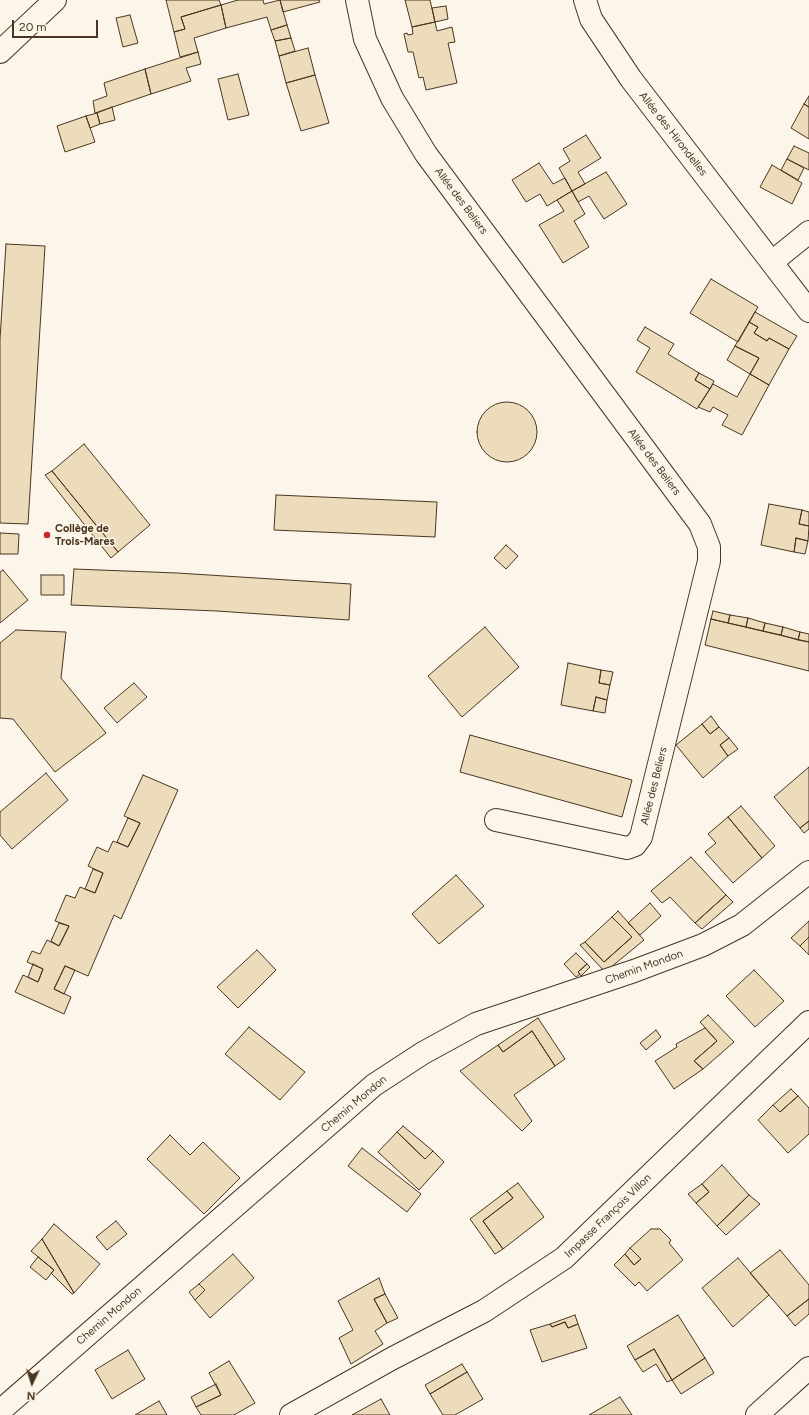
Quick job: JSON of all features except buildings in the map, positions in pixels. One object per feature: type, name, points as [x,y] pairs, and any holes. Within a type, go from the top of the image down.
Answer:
[{"type":"street","points":[[0,52],[55,0]]},
{"type":"street","name":"Allée des Beliers","points":[[357,0],[365,39],[392,98],[426,154],[700,524],[709,547],[709,561],[641,837],[635,845],[626,848],[496,820]]},
{"type":"street","name":"Allée des Hirondelles","points":[[585,0],[591,19],[631,80],[809,312]]},
{"type":"street","points":[[772,262],[809,232]]},
{"type":"street","name":"Chemin Mondon","points":[[0,1412],[374,1085],[423,1053],[476,1024],[634,971],[703,945],[742,926],[809,872]]},
{"type":"street","name":"Impasse François Villon","points":[[291,1415],[393,1358],[484,1311],[564,1258],[809,1022]]},
{"type":"street","points":[[758,1415],[809,1368]]},
{"type":"place","name":"Collège de Trois-Mares","points":[[47,535]]}]
